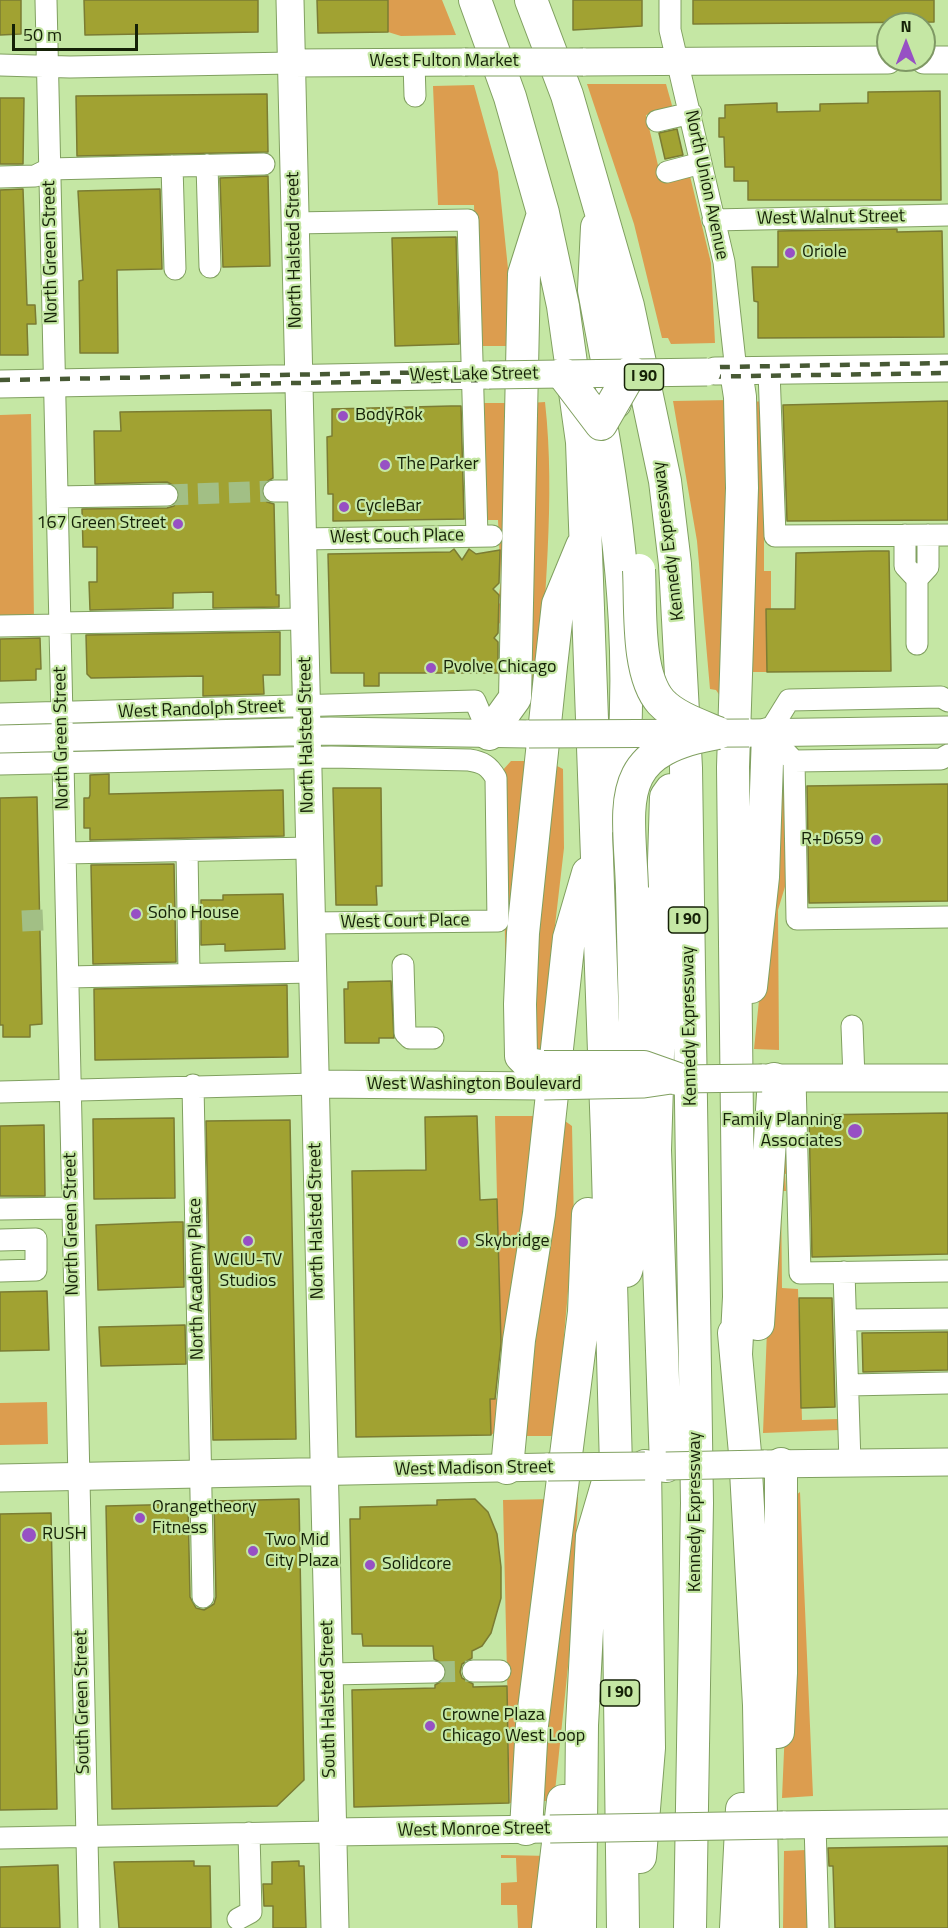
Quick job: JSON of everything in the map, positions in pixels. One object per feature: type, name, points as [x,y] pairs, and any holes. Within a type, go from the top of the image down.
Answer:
[{"type":"highway","name":"I 90","points":[[475,0],[510,97],[543,213],[563,306],[579,419],[586,534],[595,849],[607,1135],[624,1857],[623,1928]]},
{"type":"highway","name":"Kennedy Expressway","points":[[531,0],[567,95],[631,317],[665,481],[675,564],[686,768],[684,1075],[697,1503],[690,1928]]},
{"type":"highway","points":[[599,200],[594,290],[625,458],[631,569],[644,657],[653,691],[662,703],[677,714],[718,734]]},
{"type":"highway","points":[[489,734],[515,698],[524,274],[543,213]]},
{"type":"highway","points":[[721,371],[740,397],[742,488],[733,767],[739,1297],[736,1354]]},
{"type":"highway","points":[[601,424],[631,372]]},
{"type":"highway","points":[[563,374],[601,424],[615,504],[631,569],[619,805],[599,935]]},
{"type":"highway","points":[[586,534],[558,604],[523,933],[520,1004],[522,1056],[544,1076],[644,1067],[684,1075]]},
{"type":"highway","points":[[612,1320],[631,1254],[635,1018],[630,796],[638,773],[652,756],[668,746],[718,734]]},
{"type":"highway","points":[[736,1042],[748,1008],[762,889],[759,734]]},
{"type":"highway","points":[[630,1928],[648,1783],[649,1622],[660,1307],[655,1150],[666,797],[686,768]]},
{"type":"highway","points":[[507,1468],[519,1340],[539,1214],[569,938],[595,849]]},
{"type":"highway","name":"I 90","points":[[684,1075],[716,1137],[736,1354],[763,1460],[757,1669],[763,1928]]},
{"type":"highway","points":[[763,1866],[775,1820],[782,1673],[763,1460],[753,1404],[777,1078]]},
{"type":"highway","points":[[538,1829],[532,1725],[584,1312],[588,1251],[588,1186],[607,1135]]},
{"type":"highway","name":"I 90","points":[[580,1928],[582,1725],[592,1536],[615,1458]]},
{"type":"highway","points":[[736,1928],[745,1715],[757,1669]]},
{"type":"highway","points":[[548,1928],[552,1876],[567,1768],[582,1725]]},
{"type":"main road","name":"North Halsted Street","points":[[290,0],[324,1471]]},
{"type":"main road","name":"West Fulton Market","points":[[292,63],[876,60]]},
{"type":"main road","name":"West Lake Street","points":[[0,384],[948,368]]},
{"type":"main road","name":"West Randolph Street","points":[[0,739],[307,732],[759,734],[948,730]]},
{"type":"main road","points":[[684,1075],[777,1078],[948,1078]]},
{"type":"main road","name":"West Washington Boulevard","points":[[315,1084],[544,1076]]},
{"type":"main road","name":"West Madison Street","points":[[0,1478],[656,1466],[763,1460],[850,1463],[948,1462]]},
{"type":"main road","name":"South Halsted Street","points":[[324,1471],[335,1928]]},
{"type":"main road","name":"West Monroe Street","points":[[332,1832],[948,1823]]},
{"type":"street","name":"North Green Street","points":[[46,0],[78,1476]]},
{"type":"street","name":"North Union Avenue","points":[[670,0],[670,30],[724,262],[721,371]]},
{"type":"street","points":[[414,62],[415,96]]},
{"type":"street","name":"West Fulton Market","points":[[0,65],[292,63]]},
{"type":"street","points":[[657,121],[691,113]]},
{"type":"street","points":[[0,177],[35,176],[49,169],[264,164]]},
{"type":"street","points":[[667,172],[701,164]]},
{"type":"street","points":[[207,165],[210,267]]},
{"type":"street","points":[[172,166],[176,269]]},
{"type":"street","name":"West Walnut Street","points":[[714,220],[948,215]]},
{"type":"street","points":[[294,223],[468,220],[481,375]]},
{"type":"street","points":[[769,371],[775,536],[938,535],[928,567],[917,579],[917,644]]},
{"type":"street","name":"West Couch Place","points":[[302,539],[484,536],[481,375]]},
{"type":"street","points":[[274,491],[301,491]]},
{"type":"street","points":[[57,497],[167,495]]},
{"type":"street","points":[[905,535],[905,566],[917,579]]},
{"type":"street","points":[[0,626],[304,619]]},
{"type":"street","points":[[948,701],[941,697],[789,699],[759,734],[794,761],[941,759],[948,755]]},
{"type":"street","name":"West Randolph Street","points":[[0,714],[62,738]]},
{"type":"street","name":"West Randolph Street","points":[[307,732],[481,762],[493,773],[496,778],[498,921]]},
{"type":"street","name":"West Randolph Street","points":[[0,764],[62,738]]},
{"type":"street","points":[[794,761],[797,919],[948,917]]},
{"type":"street","points":[[65,853],[310,848]]},
{"type":"street","points":[[187,851],[189,974]]},
{"type":"street","name":"West Court Place","points":[[311,923],[498,921]]},
{"type":"street","points":[[403,965],[405,1033],[411,1038],[433,1038]]},
{"type":"street","points":[[68,977],[312,972]]},
{"type":"street","points":[[852,1026],[854,1078]]},
{"type":"street","points":[[777,1078],[800,1274],[948,1271]]},
{"type":"street","name":"West Washington Boulevard","points":[[0,1092],[193,1085],[315,1084]]},
{"type":"street","name":"North Academy Place","points":[[193,1085],[203,1598]]},
{"type":"street","points":[[0,1209],[72,1208]]},
{"type":"street","points":[[0,1240],[36,1239],[36,1270],[0,1271]]},
{"type":"street","points":[[844,1272],[850,1463]]},
{"type":"street","points":[[846,1320],[948,1319]]},
{"type":"street","points":[[848,1385],[948,1383]]},
{"type":"street","name":"South Green Street","points":[[78,1476],[88,1928]]},
{"type":"street","points":[[473,1671],[500,1671]]},
{"type":"street","points":[[329,1674],[434,1672]]},
{"type":"street","points":[[815,1824],[818,1928]]},
{"type":"street","name":"West Monroe Street","points":[[0,1838],[332,1832]]},
{"type":"street","points":[[238,1919],[251,1912],[249,1833]]},
{"type":"shaded area","points":[[388,0],[442,0],[456,35],[401,36],[388,32]]},
{"type":"shaded area","points":[[587,84],[666,84],[673,109],[646,115],[662,182],[690,176],[711,263],[715,343],[671,344],[668,338],[662,338],[634,224]]},
{"type":"shaded area","points":[[474,85],[498,172],[516,346],[480,346],[477,338],[474,205],[438,205],[433,86]]},
{"type":"shaded area","points":[[731,400],[720,696],[716,690],[710,689],[697,541],[673,401]]},
{"type":"shaded area","points":[[764,401],[764,571],[771,571],[771,609],[766,610],[767,672],[748,672],[751,402]]},
{"type":"shaded area","points":[[545,402],[549,476],[548,550],[540,697],[529,697],[530,403]]},
{"type":"shaded area","points":[[481,403],[513,403],[502,662],[500,660],[502,625],[499,623],[501,582],[498,520],[484,520]]},
{"type":"shaded area","points":[[31,414],[34,620],[0,621],[0,415]]},
{"type":"shaded area","points":[[511,761],[536,761],[507,1053],[502,771]]},
{"type":"shaded area","points":[[555,765],[563,769],[564,848],[548,986],[545,1052],[532,1052],[532,983]]},
{"type":"shaded area","points":[[777,786],[789,786],[790,870],[778,910],[779,1050],[754,1049]]},
{"type":"shaded area","points":[[495,1116],[542,1116],[503,1420],[500,1429],[491,1435],[490,1399],[502,1398]]},
{"type":"shaded area","points":[[565,1121],[572,1126],[574,1225],[555,1436],[523,1436]]},
{"type":"shaded area","points":[[783,1128],[783,1152],[789,1151],[790,1173],[785,1174],[786,1191],[781,1191],[782,1288],[798,1289],[802,1420],[839,1419],[839,1430],[763,1433],[767,1330]]},
{"type":"shaded area","points":[[47,1402],[48,1444],[0,1445],[0,1403]]},
{"type":"shaded area","points":[[800,1492],[813,1796],[782,1798],[795,1496]]},
{"type":"shaded area","points":[[567,1497],[578,1497],[570,1647],[554,1801],[539,1801]]},
{"type":"shaded area","points":[[554,1499],[515,1803],[510,1803],[503,1500]]},
{"type":"shaded area","points":[[806,1850],[808,1928],[783,1928],[784,1851]]},
{"type":"shaded area","points":[[501,1855],[550,1856],[540,1928],[518,1928],[517,1905],[501,1905],[501,1883],[517,1882],[516,1858],[501,1858]]},
{"type":"building","points":[[0,0],[21,0],[21,34],[0,35]]},
{"type":"building","points":[[84,0],[258,0],[258,32],[85,35]]},
{"type":"building","points":[[317,0],[388,0],[388,32],[318,33]]},
{"type":"building","points":[[573,0],[642,0],[642,26],[573,30]]},
{"type":"building","points":[[693,0],[934,0],[934,12],[876,12],[876,22],[693,24]]},
{"type":"building","points":[[940,91],[941,200],[748,200],[748,181],[734,181],[734,167],[725,167],[724,137],[719,137],[719,118],[725,118],[725,105],[777,103],[777,112],[820,111],[820,104],[868,103],[868,92]]},
{"type":"building","points":[[267,94],[268,152],[77,156],[76,96]]},
{"type":"building","points":[[0,98],[24,98],[23,164],[0,164]]},
{"type":"building","points":[[677,129],[683,155],[665,159],[659,133]]},
{"type":"building","points":[[268,176],[270,266],[223,267],[220,178]]},
{"type":"building","points":[[23,189],[27,305],[35,305],[36,324],[27,324],[28,355],[0,355],[0,190]]},
{"type":"building","points":[[160,189],[162,269],[117,270],[118,353],[80,353],[79,281],[83,280],[78,191]]},
{"type":"building","points":[[897,229],[897,232],[942,231],[944,337],[758,338],[758,302],[754,301],[752,267],[778,267],[778,231]]},
{"type":"building","points":[[456,237],[459,344],[395,346],[392,238]]},
{"type":"building","points":[[948,401],[948,520],[787,521],[783,405]]},
{"type":"building","name":"The Parker","points":[[461,406],[464,519],[333,521],[333,494],[328,494],[327,437],[332,436],[332,409]]},
{"type":"building","name":"167 Green Street","points":[[271,410],[273,478],[263,484],[261,492],[267,502],[274,504],[276,595],[279,595],[279,607],[213,608],[213,592],[173,593],[173,608],[90,610],[89,582],[97,582],[97,547],[83,547],[82,509],[167,508],[174,506],[180,495],[178,488],[167,482],[95,484],[94,431],[121,431],[120,412]]},
{"type":"building","points":[[454,549],[462,560],[469,549],[476,554],[500,550],[499,583],[493,589],[499,595],[498,633],[494,638],[498,642],[498,673],[379,673],[379,686],[364,686],[364,673],[331,673],[328,554],[450,552]]},
{"type":"building","points":[[889,551],[891,671],[767,672],[766,609],[795,609],[796,553]]},
{"type":"building","points":[[280,632],[280,675],[263,675],[264,694],[203,696],[203,676],[91,678],[87,674],[86,635]]},
{"type":"building","points":[[40,638],[41,669],[36,669],[36,680],[0,681],[0,639]]},
{"type":"building","points":[[109,774],[109,794],[283,790],[284,836],[90,840],[90,828],[84,828],[84,798],[89,798],[90,795],[90,775]]},
{"type":"building","name":"R+D659","points":[[948,784],[948,901],[809,903],[807,786]]},
{"type":"building","points":[[333,788],[381,788],[382,886],[376,886],[377,905],[336,905]]},
{"type":"building","points":[[37,797],[42,1024],[30,1025],[30,1037],[3,1037],[3,1025],[0,1025],[0,798]]},
{"type":"building","name":"Soho House","points":[[174,864],[176,962],[93,964],[91,865]]},
{"type":"building","points":[[283,894],[285,949],[225,951],[225,944],[201,945],[201,900],[223,900],[223,895]]},
{"type":"building","points":[[391,981],[394,1038],[379,1038],[379,1043],[345,1043],[344,989],[348,989],[348,982]]},
{"type":"building","points":[[287,985],[288,1057],[95,1060],[94,989]]},
{"type":"building","points":[[948,1113],[948,1254],[812,1257],[809,1115]]},
{"type":"building","points":[[477,1116],[480,1200],[497,1199],[501,1343],[495,1399],[490,1399],[491,1435],[356,1437],[352,1171],[426,1170],[425,1117]]},
{"type":"building","points":[[174,1118],[175,1198],[94,1199],[93,1119]]},
{"type":"building","name":"WCIU-TV Studios","points":[[290,1120],[296,1439],[213,1440],[206,1121]]},
{"type":"building","points":[[44,1125],[45,1196],[0,1196],[0,1126]]},
{"type":"building","points":[[183,1222],[184,1287],[98,1290],[96,1225]]},
{"type":"building","points":[[47,1291],[49,1350],[0,1351],[0,1292]]},
{"type":"building","points":[[799,1298],[832,1298],[835,1407],[801,1408]]},
{"type":"building","points":[[185,1325],[186,1364],[101,1366],[99,1327]]},
{"type":"building","points":[[948,1332],[948,1370],[863,1372],[862,1333]]},
{"type":"building","points":[[299,1499],[304,1780],[277,1806],[112,1809],[106,1506],[188,1504],[190,1597],[196,1608],[204,1610],[214,1604],[216,1597],[214,1501]]},
{"type":"building","points":[[475,1499],[488,1512],[497,1534],[501,1567],[501,1598],[491,1633],[482,1646],[472,1651],[472,1658],[462,1664],[460,1672],[462,1678],[473,1684],[473,1687],[507,1686],[509,1803],[354,1807],[352,1690],[435,1688],[435,1685],[445,1679],[447,1672],[445,1665],[434,1659],[433,1646],[363,1646],[362,1634],[352,1634],[350,1519],[360,1519],[360,1507],[437,1505],[437,1500]]},
{"type":"building","points":[[51,1513],[57,1809],[0,1810],[0,1514]]},
{"type":"building","points":[[948,1846],[948,1928],[835,1928],[833,1866],[829,1866],[828,1848]]},
{"type":"building","points":[[194,1861],[194,1866],[210,1866],[211,1928],[119,1928],[114,1862]]},
{"type":"building","points":[[299,1861],[299,1866],[304,1866],[306,1928],[273,1928],[273,1906],[264,1906],[263,1884],[272,1884],[272,1862]]},
{"type":"building","points":[[58,1865],[60,1928],[0,1928],[0,1867]]},
{"type":"tunnel","points":[[167,495],[274,491]]},
{"type":"tunnel","points":[[22,921],[43,920]]},
{"type":"tunnel","points":[[434,1672],[473,1671]]},
{"type":"railway","points":[[0,380],[948,363]]},
{"type":"railway","points":[[231,384],[948,373]]},
{"type":"place","name":"Oriole","points":[[790,253]]},
{"type":"place","name":"BodyRok","points":[[343,416]]},
{"type":"place","name":"The Parker","points":[[385,465]]},
{"type":"place","name":"CycleBar","points":[[344,507]]},
{"type":"place","name":"167 Green Street","points":[[178,524]]},
{"type":"place","name":"Pvolve Chicago","points":[[431,668]]},
{"type":"place","name":"R+D659","points":[[876,840]]},
{"type":"place","name":"Soho House","points":[[136,914]]},
{"type":"place","name":"Family Planning Associates","points":[[855,1131]]},
{"type":"place","name":"WCIU-TV Studios","points":[[248,1241]]},
{"type":"place","name":"Skybridge","points":[[463,1242]]},
{"type":"place","name":"Orangetheory Fitness","points":[[140,1518]]},
{"type":"place","name":"RUSH","points":[[29,1535]]},
{"type":"place","name":"Two Mid City Plaza","points":[[253,1551]]},
{"type":"place","name":"Solidcore","points":[[370,1565]]},
{"type":"place","name":"Crowne Plaza Chicago West Loop","points":[[430,1726]]}]
